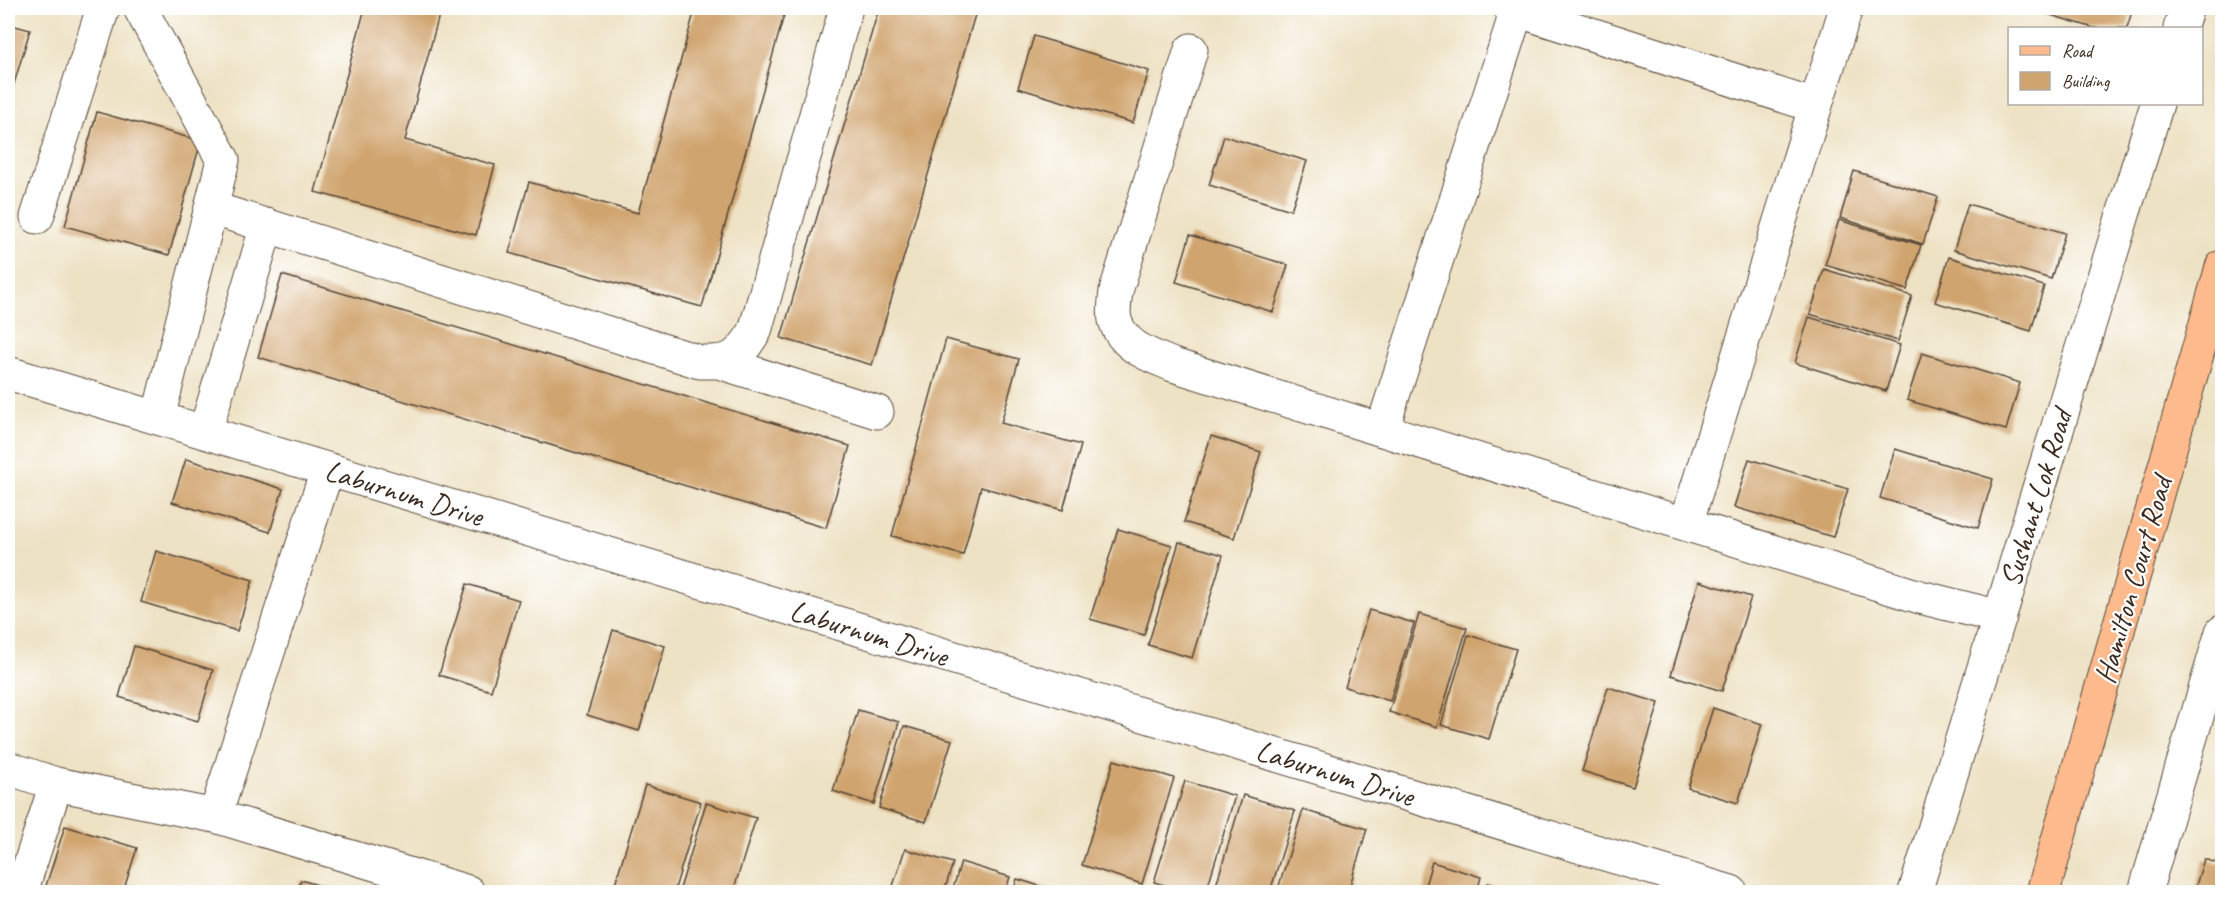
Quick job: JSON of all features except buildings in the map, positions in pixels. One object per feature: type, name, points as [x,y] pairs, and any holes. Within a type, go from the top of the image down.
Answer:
[{"type":"main road","name":"Hamilton Court Road","points":[[2043,892],[2223,267]]},
{"type":"street","points":[[37,217],[103,8]]},
{"type":"street","points":[[140,8],[223,160],[158,418]]},
{"type":"street","points":[[722,363],[742,352],[755,331],[846,8]]},
{"type":"street","points":[[1686,524],[1846,8]]},
{"type":"street","points":[[2180,27],[2187,8]]},
{"type":"street","points":[[1382,430],[1514,9],[1815,106]]},
{"type":"street","points":[[1191,50],[1116,291],[1114,318],[1124,339],[1145,354],[1173,365],[1920,597],[2000,617]]},
{"type":"street","name":"Sushant Lok Road","points":[[1915,892],[2157,105]]},
{"type":"street","points":[[211,208],[700,362],[722,363],[877,412]]},
{"type":"street","points":[[205,432],[267,225]]},
{"type":"street","name":"Laburnum Drive","points":[[8,373],[1731,892]]},
{"type":"street","points":[[215,816],[327,470]]},
{"type":"street","points":[[2145,892],[2223,632]]},
{"type":"street","points":[[8,768],[56,784],[215,816],[468,892]]},
{"type":"street","points":[[21,892],[56,784]]}]
